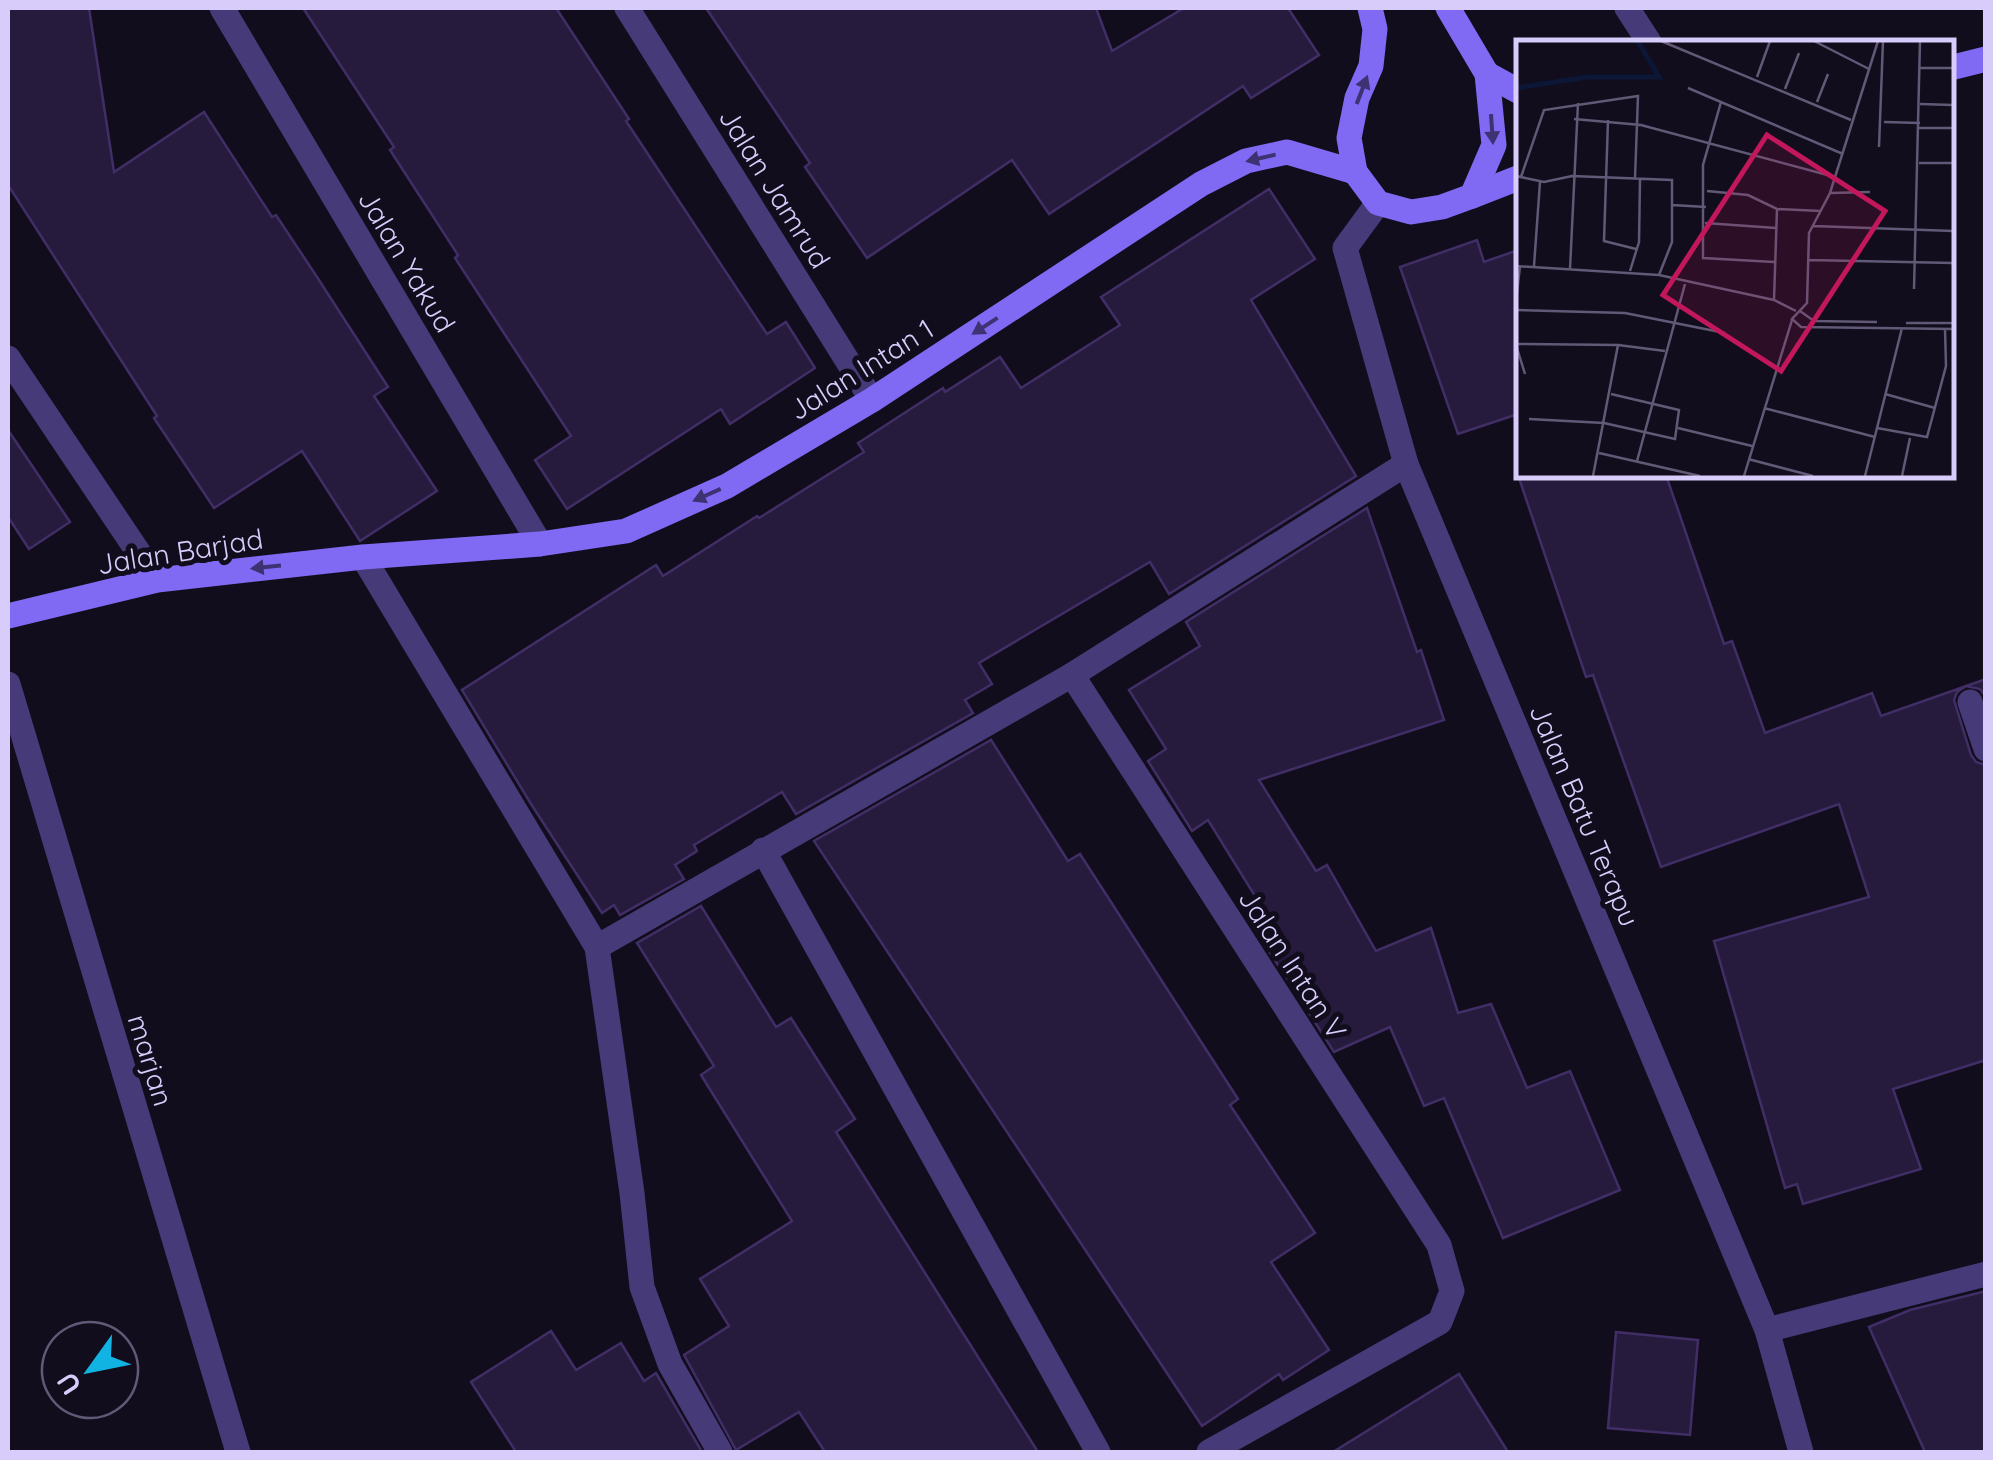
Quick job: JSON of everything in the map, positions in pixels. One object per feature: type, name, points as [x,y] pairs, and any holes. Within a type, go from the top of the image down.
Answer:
[{"type":"main road","points":[[1370,8],[1374,29],[1371,66],[1357,98],[1349,138],[1356,172],[1378,203],[1412,212],[1442,208],[1516,179]]},
{"type":"main road","points":[[1448,8],[1487,74],[1494,145],[1472,196]]},
{"type":"main road","points":[[1953,67],[1986,59]]},
{"type":"main road","points":[[1487,74],[1516,90]]},
{"type":"main road","name":"Jalan Intan 1","points":[[363,557],[540,544],[626,531],[727,486],[872,400],[1201,184],[1246,161],[1287,152],[1356,172]]},
{"type":"main road","name":"Jalan Barjad","points":[[8,616],[156,580],[363,557]]},
{"type":"street","name":"Jalan Yakud","points":[[222,8],[540,544]]},
{"type":"street","name":"Jalan Jamrud","points":[[626,8],[872,400]]},
{"type":"street","points":[[1627,8],[1648,40]]},
{"type":"street","name":"Jalan Batu Terapu","points":[[1378,203],[1345,248],[1406,464],[1768,1330],[1800,1452]]},
{"type":"street","points":[[8,358],[156,580]]},
{"type":"street","points":[[597,947],[1072,676],[1406,464]]},
{"type":"street","points":[[363,557],[597,947],[642,1286],[670,1364],[720,1452]]},
{"type":"street","name":"Jalan Intan V","points":[[1072,676],[1439,1245],[1452,1291],[1440,1322],[1209,1452]]},
{"type":"street","name":"marjan","points":[[8,684],[238,1452]]},
{"type":"street","points":[[1970,702],[1986,749]]},
{"type":"street","points":[[763,850],[1098,1452]]},
{"type":"street","points":[[1768,1330],[1986,1274]]},
{"type":"building","points":[[8,8],[89,8],[114,172],[204,112],[388,387],[374,396],[437,491],[360,541],[302,451],[214,508],[8,185]]},
{"type":"building","points":[[303,8],[556,8],[767,334],[786,322],[815,368],[730,424],[721,409],[567,509],[535,460],[571,436],[455,258],[458,255],[390,150],[394,147]]},
{"type":"building","points":[[706,8],[1096,8],[1112,51],[1184,8],[1288,8],[1319,55],[1251,98],[1243,86],[1049,214],[1012,160],[867,258],[805,167],[810,163]]},
{"type":"building","points":[[1269,189],[1315,259],[1251,300],[1356,476],[1169,594],[1150,562],[979,663],[992,684],[965,700],[973,713],[796,814],[782,792],[694,845],[697,851],[675,865],[684,879],[620,915],[614,905],[602,913],[462,690],[656,565],[663,576],[759,518],[864,452],[858,443],[943,388],[945,392],[1000,357],[1021,388],[1120,325],[1101,297]]},
{"type":"building","points":[[1477,240],[1484,262],[1516,251],[1516,415],[1458,434],[1400,267]]},
{"type":"building","points":[[8,430],[70,522],[29,549],[8,517]]},
{"type":"building","points":[[1519,478],[1667,478],[1724,644],[1732,641],[1765,733],[1872,693],[1881,716],[1966,686],[1954,700],[1971,755],[1976,762],[1986,765],[1986,1060],[1893,1089],[1921,1169],[1803,1204],[1797,1184],[1785,1188],[1714,941],[1869,897],[1839,804],[1661,867],[1593,675],[1586,677]]},
{"type":"building","points":[[1367,508],[1444,720],[1259,780],[1316,871],[1327,865],[1376,951],[1431,928],[1458,1013],[1491,1004],[1527,1088],[1570,1071],[1620,1190],[1503,1238],[1444,1098],[1424,1106],[1390,1027],[1334,1052],[1296,984],[1292,986],[1264,944],[1279,935],[1208,820],[1192,831],[1148,761],[1166,749],[1129,690],[1200,646],[1186,622]]},
{"type":"building","points":[[1986,679],[1986,697],[1980,689],[1966,686]]},
{"type":"building","points":[[991,740],[1068,861],[1080,854],[1238,1099],[1230,1105],[1315,1233],[1271,1262],[1329,1350],[1283,1380],[1279,1374],[1202,1426],[814,841]]},
{"type":"building","points":[[701,906],[776,1027],[791,1018],[855,1119],[836,1132],[1038,1452],[825,1452],[799,1412],[736,1450],[684,1355],[729,1326],[700,1279],[792,1221],[701,1075],[714,1066],[637,943]]},
{"type":"building","points":[[1986,1291],[1986,1452],[1925,1452],[1869,1327],[1910,1310]]},
{"type":"building","points":[[551,1331],[576,1370],[621,1343],[644,1381],[656,1373],[702,1452],[516,1452],[471,1382]]},
{"type":"building","points":[[1616,1332],[1698,1340],[1690,1435],[1608,1428]]},
{"type":"building","points":[[1459,1374],[1508,1452],[1333,1452]]}]
